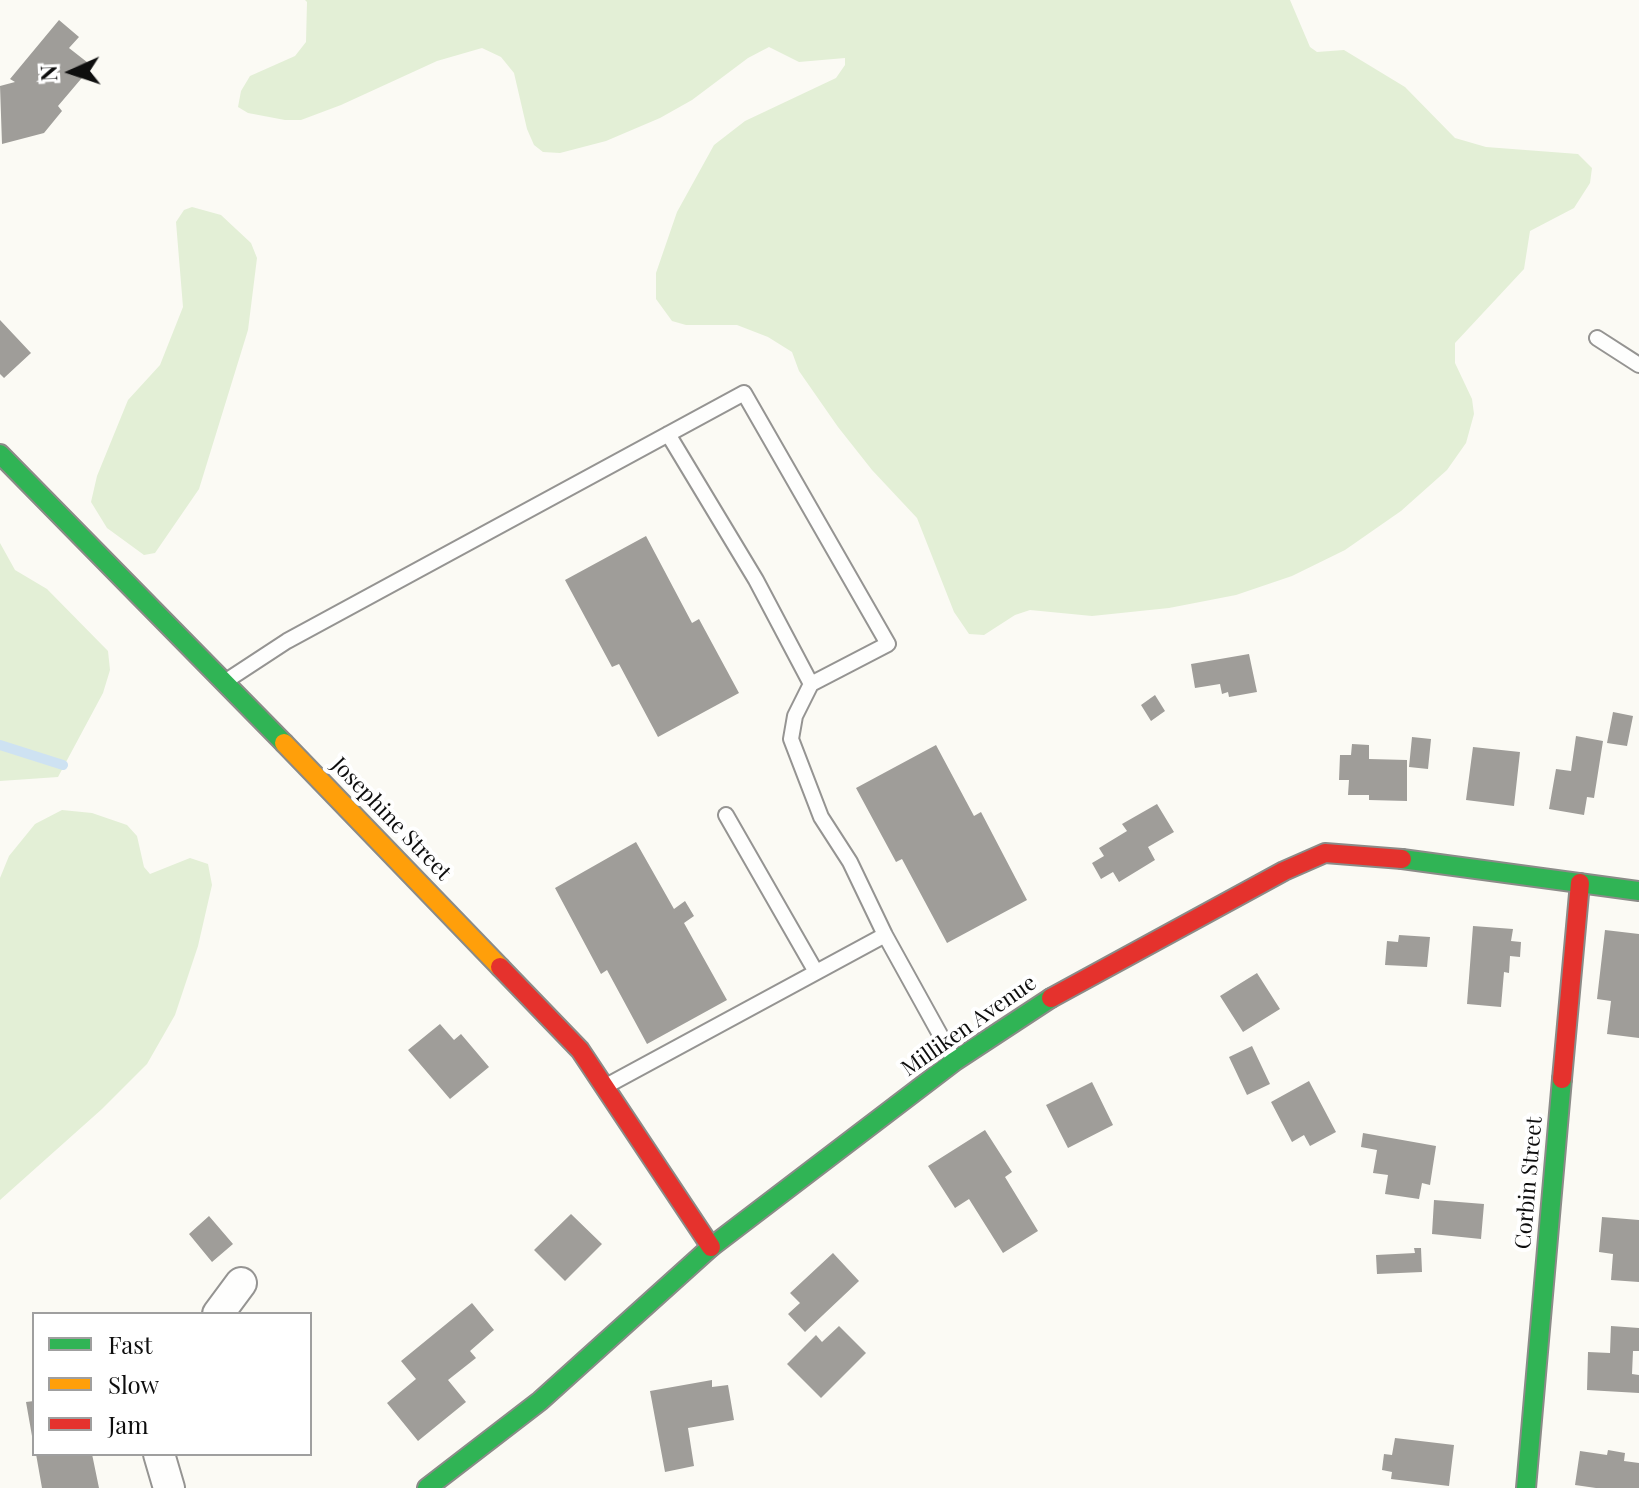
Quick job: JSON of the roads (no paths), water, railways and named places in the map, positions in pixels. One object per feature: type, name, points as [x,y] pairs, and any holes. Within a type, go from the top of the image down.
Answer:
[{"type":"street","name":"Josephine Street","points":[[0,454],[580,1050],[711,1247]]},
{"type":"street","name":"Milliken Avenue","points":[[427,1488],[540,1401],[711,1247],[955,1061],[1052,997],[1284,871],[1325,853],[1420,860],[1639,891]]},
{"type":"street","name":"Corbin Street","points":[[1526,1488],[1580,883]]},
{"type":"street","points":[[219,1312],[241,1283]]},
{"type":"street","points":[[160,1456],[169,1488]]},
{"type":"lane","points":[[1597,338],[1639,365]]},
{"type":"lane","points":[[225,682],[287,641],[744,393],[888,644],[811,684],[795,716],[791,739],[821,817],[850,862],[885,935],[955,1061]]},
{"type":"lane","points":[[668,434],[756,580],[811,684]]},
{"type":"lane","points":[[726,815],[816,972]]},
{"type":"lane","points":[[605,1086],[885,935]]},
{"type":"waterway","points":[[0,745],[63,765]]}]
